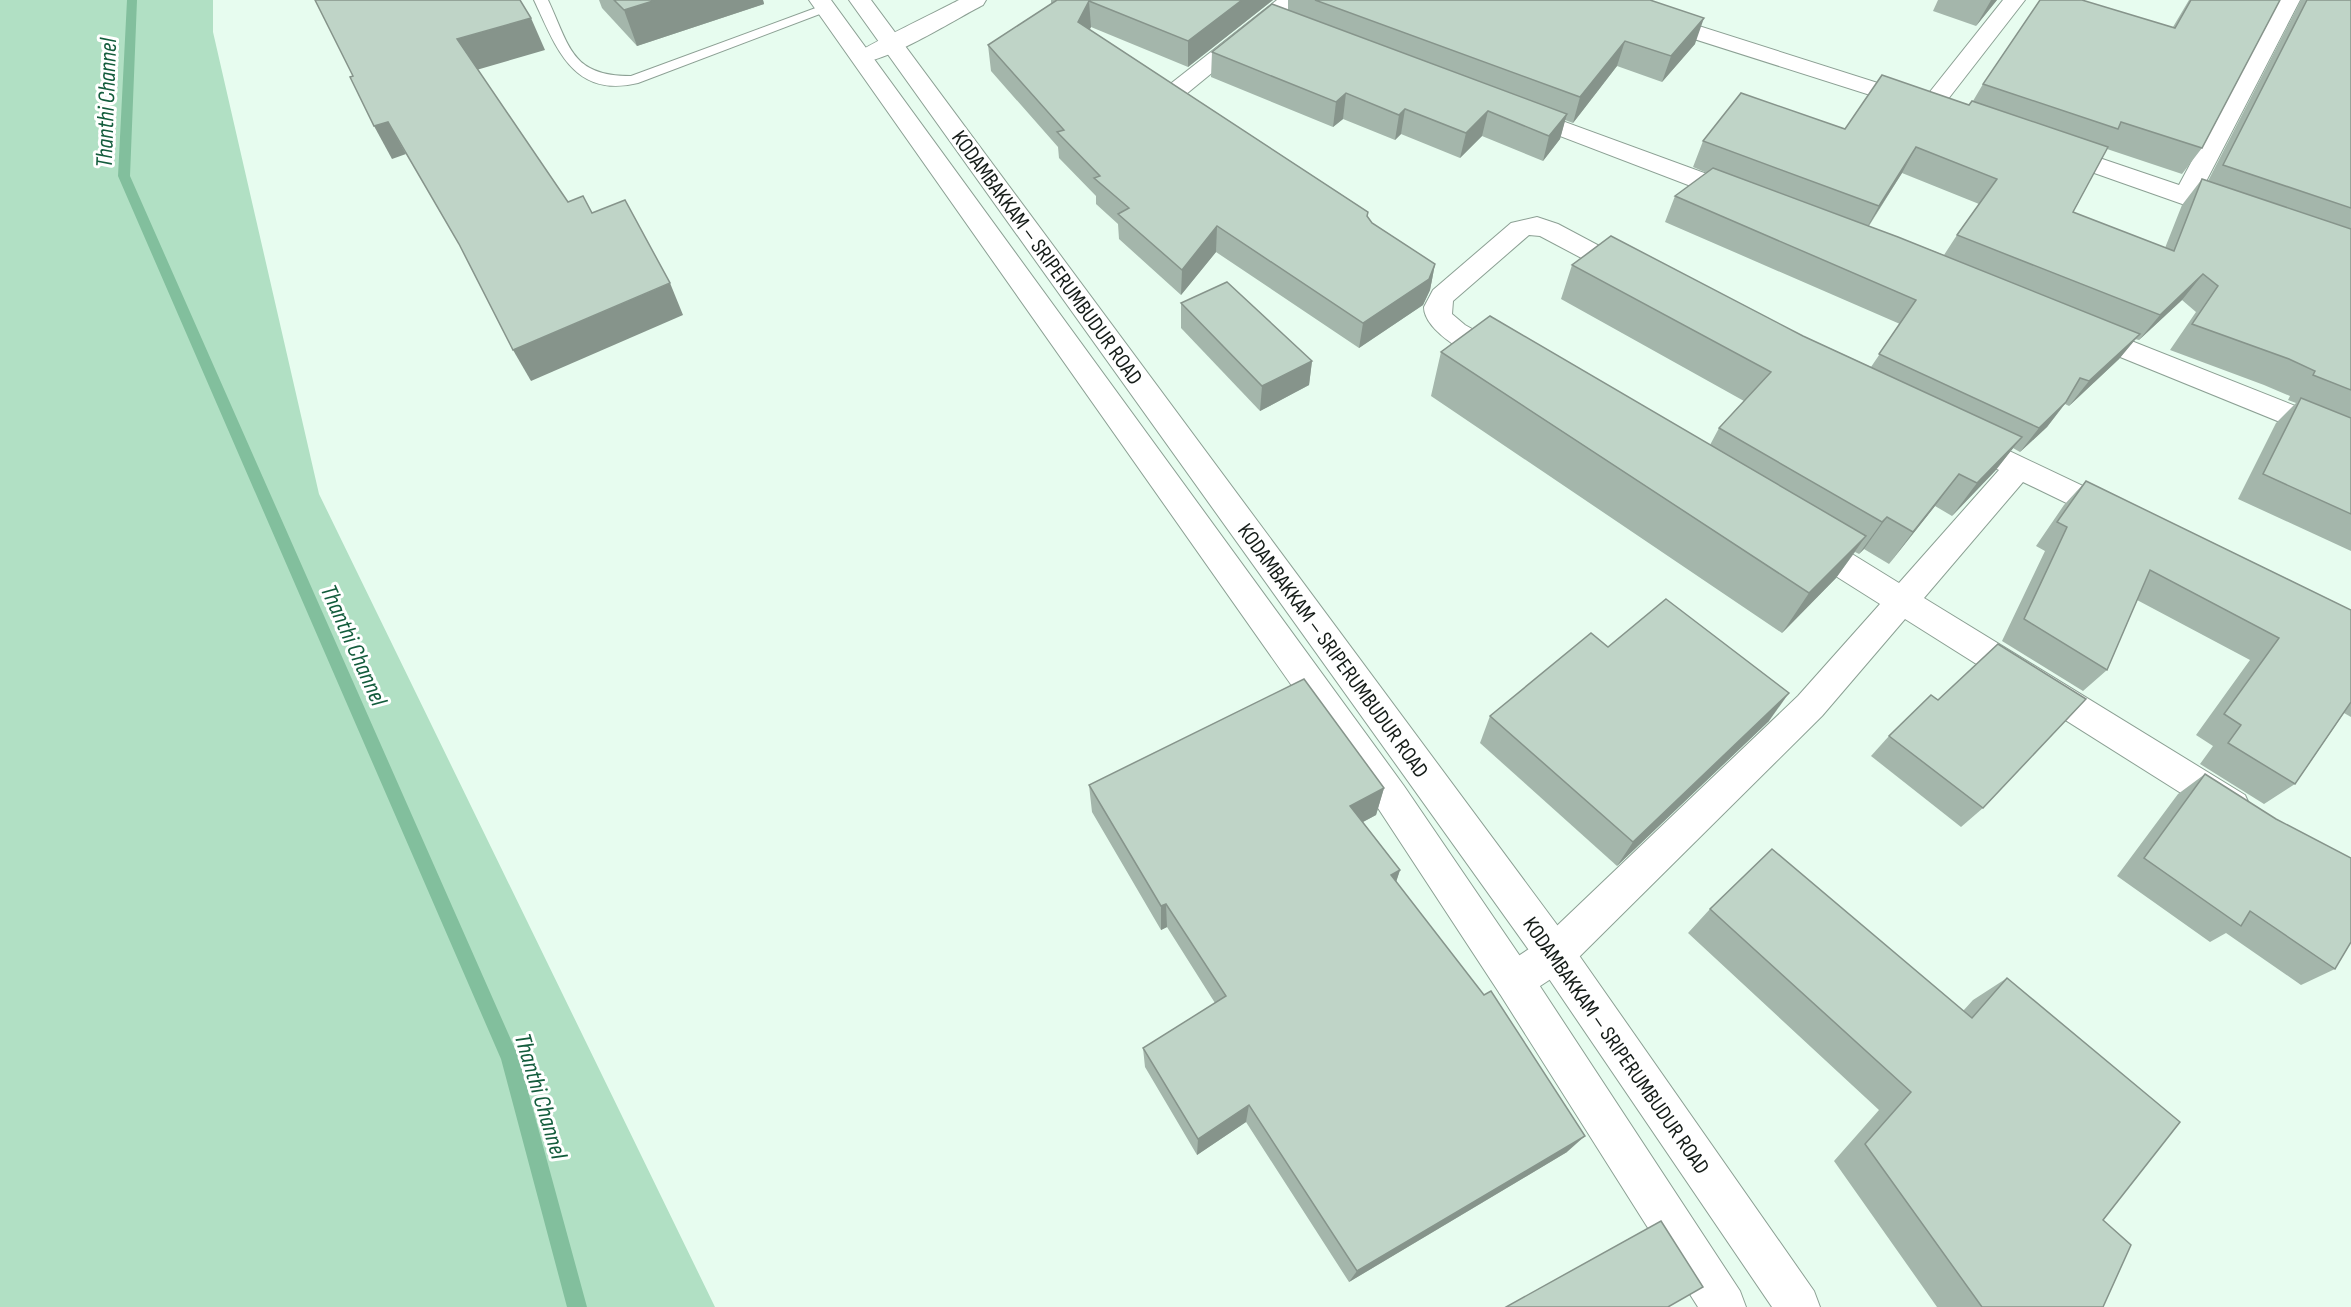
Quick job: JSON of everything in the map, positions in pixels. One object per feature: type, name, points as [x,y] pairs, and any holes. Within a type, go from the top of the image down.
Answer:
[{"type":"street","name":"KODAMBAKKAM – SRIPERUMBUDUR ROAD","points":[[860,0],[1555,954],[1798,1307]]},
{"type":"street","points":[[862,57],[893,44],[975,0]]},
{"type":"street","points":[[1177,90],[1290,0]]},
{"type":"street","points":[[1595,0],[1941,111],[2014,0]]},
{"type":"street","points":[[2186,196],[2289,0]]},
{"type":"street","name":"KODAMBAKKAM – SRIPERUMBUDUR ROAD","points":[[823,5],[1391,797],[1514,981],[1724,1307]]},
{"type":"street","points":[[1266,18],[1299,30]]},
{"type":"street","points":[[1494,102],[1760,203]]},
{"type":"street","points":[[2030,142],[2252,219]]},
{"type":"street","points":[[1528,374],[1447,326],[1438,317],[1436,307],[1442,296],[1442,282],[1520,229],[1537,225],[1652,285]]},
{"type":"street","points":[[2068,325],[2351,440]]},
{"type":"street","points":[[1944,432],[2137,525]]},
{"type":"street","points":[[1514,981],[1555,954],[1810,706],[2019,467]]},
{"type":"street","points":[[1781,526],[1903,599],[2260,824]]},
{"type":"lane","points":[[541,0],[575,68],[591,78],[608,82],[633,80],[823,5]]},
{"type":"green space","points":[[0,0],[213,0],[213,32],[319,494],[715,1307],[0,1307]]},
{"type":"building","points":[[315,0],[520,0],[531,18],[457,39],[568,202],[583,196],[592,213],[625,200],[670,283],[513,350],[459,244],[388,122],[374,126],[350,77],[353,76]]},
{"type":"building","points":[[614,0],[656,0],[624,10]]},
{"type":"building","points":[[1057,0],[1242,0],[1188,41],[1089,1],[1078,22],[1368,212],[1367,216],[1372,223],[1435,264],[1429,279],[1363,323],[1217,226],[1182,270],[1118,214],[1129,208],[1094,178],[1100,176],[1057,132],[1064,130],[988,45]]},
{"type":"building","points":[[1315,0],[1650,0],[1704,18],[1671,56],[1625,41],[1580,97]]},
{"type":"building","points":[[2040,0],[2082,0],[2175,28],[2191,0],[2280,0],[2202,148],[2121,122],[2118,129],[1983,84]]},
{"type":"building","points":[[2307,0],[2351,0],[2351,208],[2223,165]]},
{"type":"building","points":[[1272,4],[1567,114],[1549,136],[1488,111],[1466,133],[1405,109],[1399,115],[1346,93],[1336,102],[1212,52]]},
{"type":"building","points":[[1882,75],[1969,105],[1972,101],[2108,147],[2073,212],[2174,251],[2202,179],[2351,229],[2351,390],[2313,375],[2315,371],[2289,359],[2192,324],[2218,286],[2203,274],[2160,315],[1957,235],[1997,179],[1916,147],[1879,206],[1703,141],[1741,93],[1845,129]]},
{"type":"building","points":[[1713,168],[1898,237],[2140,334],[2089,381],[2080,378],[2066,402],[2039,428],[1879,354],[1916,300],[1675,196]]},
{"type":"building","points":[[1611,236],[1803,336],[2022,437],[1977,483],[1959,474],[1913,532],[1887,517],[1882,522],[1719,428],[1771,372],[1572,265]]},
{"type":"building","points":[[1227,282],[1312,361],[1262,386],[1181,303]]},
{"type":"building","points":[[1490,316],[1866,536],[1809,593],[1441,352]]},
{"type":"building","points":[[2301,398],[2351,418],[2351,514],[2263,474]]},
{"type":"building","points":[[2086,481],[2351,610],[2351,702],[2295,784],[2228,743],[2241,725],[2224,714],[2279,638],[2150,570],[2107,670],[2024,619],[2067,527],[2057,522]]},
{"type":"building","points":[[1666,599],[1789,693],[1633,842],[1490,716],[1591,633],[1608,647]]},
{"type":"building","points":[[1998,644],[2086,699],[1983,808],[1889,736],[1931,695],[1938,700]]},
{"type":"building","points":[[1304,679],[1384,788],[1350,806],[1400,870],[1391,875],[1484,995],[1491,991],[1585,1136],[1357,1271],[1249,1105],[1198,1139],[1143,1048],[1226,996],[1166,904],[1161,906],[1089,785]]},
{"type":"building","points":[[2205,774],[2276,819],[2351,858],[2351,942],[2335,969],[2250,911],[2241,926],[2144,858]]},
{"type":"building","points":[[1772,849],[1972,1018],[2007,978],[2180,1122],[2103,1220],[2131,1245],[2103,1307],[1982,1307],[1865,1144],[1911,1092],[1710,909]]},
{"type":"building","points":[[1661,1221],[1703,1287],[1668,1307],[1506,1307]]},
{"type":"waterway","name":"Thanthi Channel","points":[[132,0],[124,176],[510,1058],[577,1307]]}]
